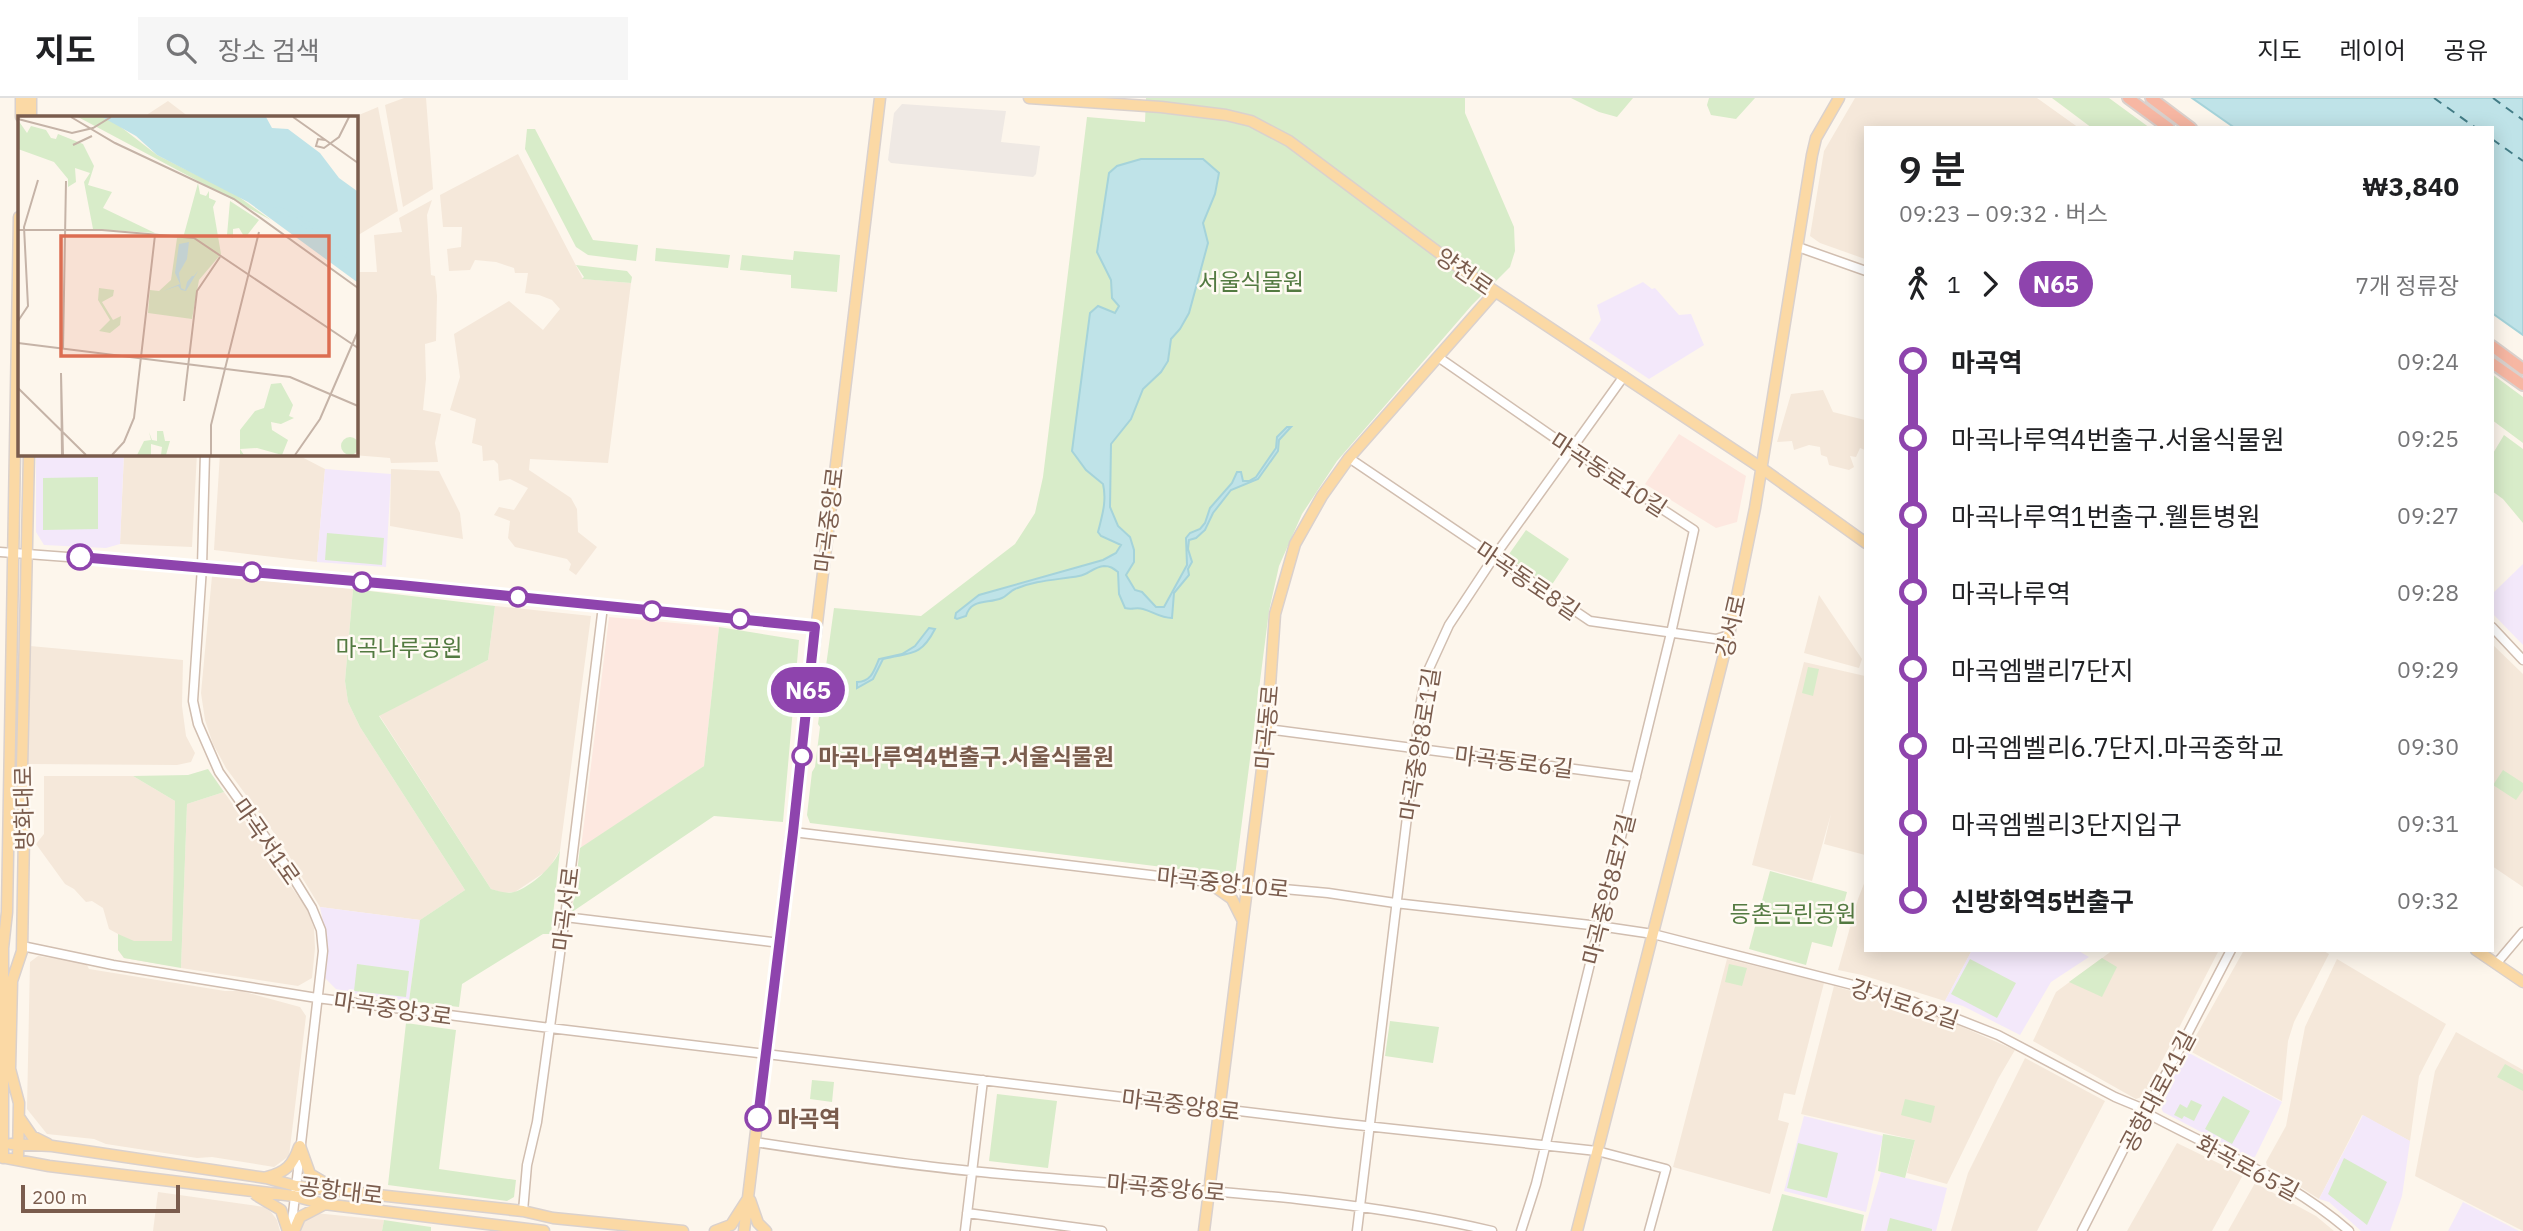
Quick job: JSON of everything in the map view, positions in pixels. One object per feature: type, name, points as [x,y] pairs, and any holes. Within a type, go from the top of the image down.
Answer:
[{"type":"highway","points":[[2128,98],[2166,126]]},
{"type":"highway","points":[[2153,98],[2189,126]]},
{"type":"highway","points":[[2494,347],[2523,369]]},
{"type":"highway","points":[[2494,364],[2523,385]]},
{"type":"main road","points":[[21,98],[21,116]]},
{"type":"main road","points":[[31,98],[31,116]]},
{"type":"main road","name":"마곡중앙로","points":[[744,1231],[880,98]]},
{"type":"main road","name":"양천로","points":[[1029,98],[1161,107],[1226,115],[1251,121],[1289,141],[1494,292],[1760,467],[1864,542]]},
{"type":"main road","name":"강서로","points":[[1577,1231],[1730,635],[1755,508],[1816,138],[1839,98]]},
{"type":"main road","name":"방화대로","points":[[2,1158],[3,948],[7,912],[18,273]]},
{"type":"main road","name":"마곡동로","points":[[1204,1231],[1267,729],[1275,614],[1295,544],[1322,496],[1349,458],[1494,292]]},
{"type":"main road","name":"방화대로","points":[[18,1159],[19,1103],[10,1069],[10,1056],[12,981],[22,946],[29,455]]},
{"type":"main road","points":[[1208,882],[1232,899],[1242,919]]},
{"type":"main road","points":[[2479,952],[2523,982]]},
{"type":"main road","points":[[19,1117],[32,1136],[52,1146]]},
{"type":"main road","name":"공항대로","points":[[2,1143],[52,1146],[266,1178],[324,1204],[544,1231]]},
{"type":"main road","points":[[266,1178],[290,1167],[300,1146]]},
{"type":"main road","points":[[300,1146],[310,1174],[339,1190]]},
{"type":"main road","name":"공항대로","points":[[2,1158],[246,1191],[339,1190],[523,1211],[553,1218],[683,1231]]},
{"type":"main road","points":[[246,1191],[267,1200],[281,1210],[291,1231]]},
{"type":"main road","points":[[715,1231],[730,1225],[748,1196]]},
{"type":"main road","points":[[748,1196],[758,1223],[766,1231]]},
{"type":"main road","points":[[291,1231],[300,1217],[312,1208],[324,1204]]},
{"type":"street","points":[[1798,247],[1864,270]]},
{"type":"street","name":"마곡동로10길","points":[[1438,357],[1694,530],[1671,633]]},
{"type":"street","name":"마곡중앙8로1길","points":[[1369,1127],[1421,701],[1436,650],[1449,625],[1494,558],[1625,376]]},
{"type":"street","name":"마곡서1로","points":[[205,455],[202,567],[193,701],[198,724],[219,772],[293,876],[318,918],[323,951],[291,1231]]},
{"type":"street","name":"마곡동로8길","points":[[1349,458],[1590,621],[1716,639],[1730,635]]},
{"type":"street","points":[[0,552],[202,567],[815,627]]},
{"type":"street","name":"마곡서로","points":[[523,1211],[527,1165],[537,1122],[565,917],[603,606]]},
{"type":"street","points":[[2494,629],[2523,660]]},
{"type":"street","name":"마곡중앙8로7길","points":[[1545,1145],[1671,633]]},
{"type":"street","name":"마곡동로6길","points":[[1267,729],[1636,777]]},
{"type":"street","name":"마곡중앙10로","points":[[793,832],[1208,882],[1328,893],[1653,934]]},
{"type":"street","points":[[565,917],[780,943]]},
{"type":"street","points":[[2496,964],[2523,932]]},
{"type":"street","name":"강서로62길","points":[[1653,934],[1904,998],[1998,1035],[2115,1097],[2144,1109]]},
{"type":"street","name":"마곡중앙3로","points":[[22,946],[113,965],[317,998],[766,1054]]},
{"type":"street","name":"공항대로41길","points":[[2082,1231],[2144,1109],[2177,1054],[2230,952]]},
{"type":"street","name":"마곡중앙8로","points":[[766,1054],[1369,1127],[1597,1151]]},
{"type":"street","points":[[965,1231],[983,1080]]},
{"type":"street","name":"화곡로65길","points":[[2144,1109],[2153,1117],[2295,1192],[2326,1211],[2349,1231]]},
{"type":"street","points":[[1357,1231],[1369,1127]]},
{"type":"street","name":"마곡중앙6로","points":[[755,1142],[971,1171],[1208,1190],[1360,1208],[1443,1220],[1492,1231]]},
{"type":"street","points":[[1521,1231],[1545,1145]]},
{"type":"street","points":[[1597,1151],[1665,1169],[1649,1231]]},
{"type":"street","points":[[967,1213],[1102,1231]]},
{"type":"shaded area","points":[[404,98],[426,98],[433,189],[403,207],[385,105]]},
{"type":"shaded area","points":[[1855,98],[2037,98],[2076,126],[1864,126],[1864,259],[1820,243],[1810,236],[1824,151]]},
{"type":"shaded area","points":[[168,101],[188,116],[147,116]]},
{"type":"shaded area","points":[[902,104],[1006,111],[1001,142],[1040,146],[1036,174],[1033,177],[891,163],[888,160],[894,113]]},
{"type":"shaded area","points":[[378,107],[398,211],[357,236],[357,116]]},
{"type":"shaded area","points":[[518,154],[583,279],[631,283],[608,463],[530,459],[529,470],[571,498],[577,509],[578,532],[597,547],[576,575],[569,570],[571,564],[567,559],[515,547],[508,538],[510,521],[494,515],[499,507],[514,510],[528,488],[510,479],[499,481],[498,464],[494,460],[483,461],[482,446],[472,443],[476,419],[450,410],[460,377],[454,334],[509,301],[543,330],[560,309],[552,300],[525,293],[528,273],[515,273],[514,268],[496,262],[475,260],[470,270],[449,271],[447,249],[461,247],[462,227],[443,227],[440,195]]},
{"type":"shaded area","points":[[432,200],[427,215],[431,275],[435,276],[437,296],[436,341],[425,344],[423,410],[441,414],[435,443],[438,462],[391,463],[390,458],[353,455],[357,455],[357,272],[377,272],[374,235],[402,232],[399,218]]},
{"type":"shaded area","points":[[1643,282],[1652,289],[1655,288],[1679,315],[1691,314],[1704,345],[1649,379],[1589,339],[1601,320],[1597,305]]},
{"type":"shaded area","points":[[1823,390],[1833,412],[1864,420],[1864,450],[1860,448],[1856,457],[1850,456],[1854,467],[1849,470],[1829,465],[1827,457],[1821,455],[1820,447],[1809,445],[1794,450],[1792,441],[1777,442],[1791,394]]},
{"type":"shaded area","points":[[1679,434],[1746,476],[1737,522],[1716,528],[1645,484]]},
{"type":"shaded area","points":[[36,455],[124,455],[120,544],[106,548],[44,545],[36,532]]},
{"type":"shaded area","points":[[124,455],[197,455],[192,547],[120,544]]},
{"type":"shaded area","points":[[220,455],[298,455],[325,469],[317,562],[214,550]]},
{"type":"shaded area","points":[[325,469],[391,474],[386,567],[317,562]]},
{"type":"shaded area","points":[[391,469],[439,471],[460,513],[463,539],[390,526]]},
{"type":"shaded area","points":[[2523,564],[2523,645],[2494,615],[2494,592]]},
{"type":"shaded area","points":[[212,576],[353,589],[345,681],[348,702],[360,727],[465,890],[420,920],[320,907],[280,841],[226,768],[213,744],[205,720],[201,693]]},
{"type":"shaded area","points":[[1819,595],[1862,659],[1859,668],[1804,653]]},
{"type":"shaded area","points":[[495,606],[591,616],[560,850],[548,870],[515,892],[503,893],[491,889],[379,715],[488,660]]},
{"type":"shaded area","points":[[609,617],[719,627],[704,766],[581,848]]},
{"type":"shaded area","points":[[30,646],[183,660],[182,706],[186,736],[195,753],[191,762],[177,765],[28,764]]},
{"type":"shaded area","points":[[2494,646],[2523,674],[2523,887],[2494,867]]},
{"type":"shaded area","points":[[1804,662],[1864,676],[1864,855],[1824,844],[1831,814],[1812,881],[1752,865]]},
{"type":"shaded area","points":[[44,776],[133,776],[175,801],[172,966],[124,958],[118,950],[118,934],[109,929],[103,908],[92,901],[86,902],[65,884],[36,844],[44,834]]},
{"type":"shaded area","points":[[224,792],[307,909],[314,928],[312,978],[298,986],[181,968],[187,804]]},
{"type":"shaded area","points":[[1864,884],[1864,952],[1971,952],[1945,1001],[1838,970]]},
{"type":"shaded area","points":[[320,907],[420,920],[409,1001],[338,991],[325,978],[328,947]]},
{"type":"shaded area","points":[[1971,952],[2080,952],[2089,957],[2051,982],[2020,1035],[1963,1006],[1945,1001]]},
{"type":"shaded area","points":[[2110,952],[2218,952],[2144,1096],[2136,1099],[2033,1041],[2056,992]]},
{"type":"shaded area","points":[[2243,952],[2329,954],[2294,1022],[2288,1041],[2282,1101],[2188,1050]]},
{"type":"shaded area","points":[[38,956],[86,963],[89,969],[225,991],[241,991],[300,1007],[306,1016],[289,1156],[274,1167],[212,1157],[197,1158],[106,1144],[94,1139],[47,1134],[27,1109],[30,962]]},
{"type":"shaded area","points":[[1727,959],[1824,983],[1795,1095],[1784,1093],[1778,1120],[1789,1123],[1770,1194],[1673,1167]]},
{"type":"shaded area","points":[[2337,959],[2446,1024],[2419,1076],[2410,1141],[2362,1115],[2319,1199],[2267,1166],[2266,1162],[2286,1126],[2305,1027]]},
{"type":"shaded area","points":[[1834,986],[1935,1015],[2015,1050],[1947,1184],[1907,1173],[1915,1140],[1801,1114]]},
{"type":"shaded area","points":[[2456,1032],[2523,1070],[2523,1231],[2415,1176],[2435,1071]]},
{"type":"shaded area","points":[[2187,1052],[2282,1102],[2255,1157],[2251,1158],[2163,1112],[2159,1103]]},
{"type":"shaded area","points":[[2025,1058],[2105,1101],[2037,1231],[1951,1231],[1968,1173]]},
{"type":"shaded area","points":[[2363,1115],[2410,1141],[2402,1196],[2390,1231],[2361,1231],[2329,1202],[2319,1199]]},
{"type":"shaded area","points":[[1804,1116],[1883,1136],[1866,1212],[1784,1191]]},
{"type":"shaded area","points":[[2177,1143],[2243,1175],[2212,1231],[2127,1231]]},
{"type":"shaded area","points":[[1881,1172],[1947,1188],[1936,1231],[1864,1231]]},
{"type":"shaded area","points":[[2255,1183],[2316,1216],[2334,1231],[2228,1231]]},
{"type":"shaded area","points":[[158,1192],[264,1207],[277,1220],[280,1231],[153,1231]]},
{"type":"shaded area","points":[[2463,1202],[2519,1231],[2448,1231]]},
{"type":"shaded area","points":[[315,1213],[384,1220],[382,1231],[298,1231],[306,1217]]},
{"type":"green space","name":"서울식물원","points":[[1146,98],[1465,98],[1465,113],[1514,227],[1515,251],[1510,267],[1472,305],[1337,461],[1302,514],[1279,566],[1269,611],[1235,876],[810,823],[807,815],[834,608],[921,616],[1015,544],[1035,513],[1043,477],[1087,117],[1145,122]]},
{"type":"green space","points":[[1571,98],[1633,98],[1617,117],[1599,112]]},
{"type":"green space","points":[[1709,98],[1755,98],[1736,119],[1711,115],[1707,105]]},
{"type":"green space","points":[[2052,98],[2109,98],[2147,126],[2089,126]]},
{"type":"green space","points":[[527,129],[535,129],[593,240],[638,245],[636,261],[588,255],[576,247],[525,149]]},
{"type":"green space","points":[[656,248],[730,255],[728,268],[655,261]]},
{"type":"green space","points":[[794,251],[840,255],[837,292],[791,288],[791,275],[740,270],[742,255],[793,260]]},
{"type":"green space","points":[[576,265],[627,271],[632,277],[631,283],[582,279],[584,277]]},
{"type":"green space","points":[[2494,375],[2523,397],[2523,443],[2494,421]]},
{"type":"green space","points":[[2504,435],[2523,449],[2523,523],[2494,492],[2494,452]]},
{"type":"green space","points":[[98,477],[98,529],[43,530],[43,478]]},
{"type":"green space","points":[[1526,530],[1569,559],[1551,586],[1507,557]]},
{"type":"green space","points":[[327,533],[384,538],[382,565],[325,560]]},
{"type":"green space","name":"마곡나루공원","points":[[353,589],[495,606],[488,660],[379,716],[491,889],[511,893],[528,886],[547,869],[560,850],[551,934],[543,934],[462,984],[459,1007],[409,1001],[420,920],[465,890],[360,727],[348,702],[345,681]]},
{"type":"green space","points":[[719,627],[799,640],[783,822],[714,816],[572,912],[580,848],[704,766]]},
{"type":"green space","points":[[1808,667],[1819,669],[1813,696],[1802,693]]},
{"type":"green space","points":[[208,769],[224,792],[187,804],[181,968],[124,958],[118,950],[118,934],[134,941],[172,941],[175,801],[133,776],[188,775]]},
{"type":"green space","points":[[2503,770],[2523,783],[2523,790],[2516,800],[2494,784]]},
{"type":"green space","name":"등촌근린공원","points":[[1770,871],[1847,892],[1832,947],[1812,942],[1806,965],[1749,949]]},
{"type":"green space","points":[[2102,958],[2117,967],[2102,997],[2069,982]]},
{"type":"green space","points":[[1970,959],[2016,983],[1997,1018],[1951,994]]},
{"type":"green space","points":[[357,964],[409,971],[406,997],[354,991]]},
{"type":"green space","points":[[1729,964],[1747,968],[1742,986],[1725,982]]},
{"type":"green space","points":[[1390,1021],[1439,1027],[1433,1063],[1385,1056]]},
{"type":"green space","points":[[406,1023],[456,1030],[439,1169],[516,1180],[514,1197],[507,1201],[388,1185]]},
{"type":"green space","points":[[2505,1064],[2523,1074],[2523,1091],[2497,1077]]},
{"type":"green space","points":[[812,1080],[834,1082],[832,1102],[810,1099]]},
{"type":"green space","points":[[997,1094],[1057,1101],[1048,1168],[989,1161]]},
{"type":"green space","points":[[2223,1096],[2250,1111],[2232,1144],[2205,1129]]},
{"type":"green space","points":[[1905,1099],[1935,1106],[1931,1123],[1901,1115]]},
{"type":"green space","points":[[2191,1100],[2202,1105],[2194,1121],[2174,1115],[2180,1104],[2187,1108]]},
{"type":"green space","points":[[1883,1134],[1915,1140],[1905,1178],[1878,1171]]},
{"type":"green space","points":[[1798,1143],[1838,1153],[1827,1198],[1787,1188]]},
{"type":"green space","points":[[2344,1158],[2387,1182],[2367,1225],[2328,1194]]},
{"type":"green space","points":[[1782,1194],[1864,1215],[1861,1231],[1772,1231]]},
{"type":"green space","points":[[1890,1218],[1932,1229],[1932,1231],[1887,1231]]},
{"type":"green space","points":[[384,1220],[431,1227],[431,1231],[382,1231]]},
{"type":"water","points":[[2192,98],[2523,98],[2523,335],[2494,314],[2494,126],[2232,126]]},
{"type":"water","points":[[1141,159],[1203,159],[1219,173],[1215,194],[1203,223],[1208,243],[1189,313],[1171,339],[1168,361],[1161,372],[1143,389],[1131,419],[1111,444],[1110,507],[1118,526],[1130,537],[1134,550],[1134,562],[1126,575],[1135,590],[1142,592],[1156,607],[1164,607],[1187,565],[1186,538],[1205,523],[1210,508],[1232,483],[1237,472],[1241,472],[1243,481],[1256,477],[1276,448],[1277,437],[1287,427],[1291,427],[1279,440],[1278,451],[1258,479],[1231,490],[1213,513],[1205,530],[1189,540],[1188,549],[1192,562],[1188,569],[1189,575],[1174,593],[1172,618],[1141,608],[1125,608],[1119,594],[1118,572],[1104,566],[1082,575],[1023,586],[1002,598],[972,606],[966,616],[957,619],[956,613],[979,595],[1103,560],[1116,553],[1121,545],[1098,532],[1104,502],[1103,484],[1086,470],[1072,451],[1090,313],[1098,306],[1115,313],[1119,306],[1112,298],[1111,280],[1097,252],[1109,173],[1117,166]]},
{"type":"water","points":[[929,628],[935,629],[924,645],[914,652],[883,659],[873,679],[857,688],[857,682],[869,678],[874,672],[879,659],[902,654],[915,646]]},
{"type":"ferry route","points":[[2434,98],[2473,126]]},
{"type":"ferry route","points":[[2493,98],[2523,120]]},
{"type":"ferry route","points":[[2494,140],[2523,161]]},
{"type":"bus line","name":"N65","points":[[80,557],[400,585],[815,627],[758,1118]]},
{"type":"place","name":"마곡나루역4번출구.서울식물원","points":[[802,756]]},
{"type":"place","name":"마곡역","points":[[758,1118]]}]
